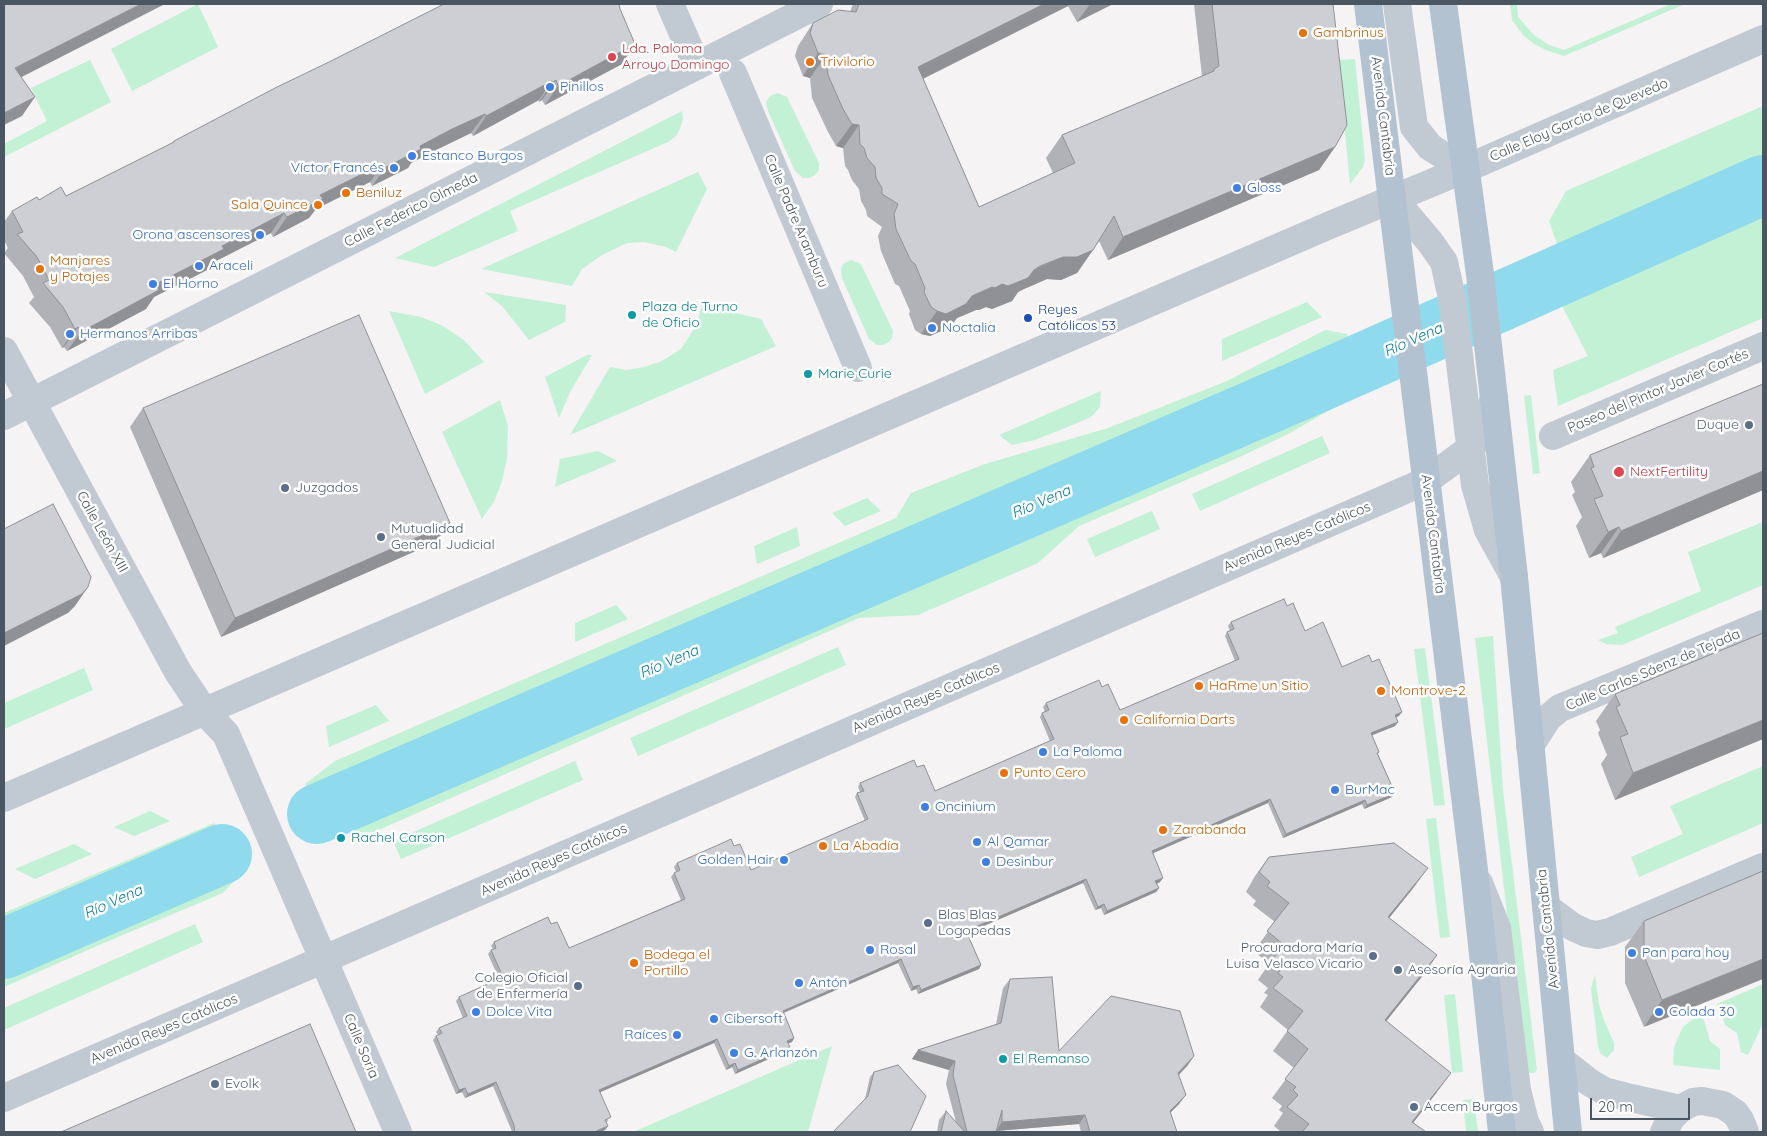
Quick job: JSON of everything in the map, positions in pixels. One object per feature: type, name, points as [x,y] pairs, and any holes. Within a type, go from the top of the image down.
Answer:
[{"type":"main road","name":"Avenida Cantabria","points":[[1368,4],[1474,870],[1502,1132]]},
{"type":"main road","name":"Avenida Cantabria","points":[[1443,4],[1480,274],[1514,577],[1568,1132]]},
{"type":"street","points":[[670,4],[697,66]]},
{"type":"street","name":"Calle Federico Olmeda","points":[[4,416],[819,4]]},
{"type":"street","name":"Avenida Cantabria","points":[[1397,4],[1414,127],[1430,147],[1465,169]]},
{"type":"street","name":"Calle Eloy García de Quevedo","points":[[1393,198],[1465,169],[1763,40]]},
{"type":"street","name":"Calle Padre Aramburu","points":[[732,73],[858,368]]},
{"type":"street","points":[[4,798],[1393,198]]},
{"type":"street","name":"Avenida Cantabria","points":[[1393,198],[1430,242],[1444,262],[1450,288],[1472,447],[1475,485],[1488,530],[1514,577]]},
{"type":"street","name":"Paseo del Pintor Javier Cortés","points":[[1553,436],[1763,346]]},
{"type":"street","name":"Calle León XIII","points":[[4,351],[174,665],[204,711]]},
{"type":"street","name":"Avenida Reyes Católicos","points":[[4,1098],[1426,481],[1472,447],[1486,424],[1494,398]]},
{"type":"street","name":"Calle Carlos Sáenz de Tejada","points":[[1530,746],[1548,718],[1560,708],[1763,624]]},
{"type":"street","points":[[204,711],[226,734],[324,960]]},
{"type":"street","points":[[1546,907],[1573,927],[1586,933],[1597,935],[1610,932],[1763,867]]},
{"type":"street","name":"Avenida Cantabria","points":[[1474,870],[1497,928],[1517,1090],[1525,1122],[1530,1132]]},
{"type":"street","name":"Calle Soria","points":[[324,960],[398,1132]]},
{"type":"street","points":[[1561,1060],[1588,1082],[1604,1091],[1680,1109]]},
{"type":"street","points":[[1664,1132],[1671,1118],[1680,1109],[1693,1102],[1709,1101],[1723,1105],[1740,1123],[1763,1120]]},
{"type":"green space","points":[[198,4],[218,47],[132,91],[111,49]]},
{"type":"green space","points":[[1510,4],[1517,4],[1518,17],[1534,35],[1549,45],[1564,50],[1671,4],[1685,4],[1564,56],[1534,44],[1523,35],[1512,20]]},
{"type":"green space","points":[[1355,59],[1365,160],[1363,167],[1350,184],[1338,60]]},
{"type":"green space","points":[[90,60],[111,102],[4,157],[4,144],[47,121],[31,88]]},
{"type":"green space","points":[[778,93],[787,97],[819,163],[819,170],[810,178],[803,178],[795,171],[768,111],[766,102],[770,96]]},
{"type":"green space","points":[[1763,106],[1763,173],[1539,268],[1537,253],[1557,244],[1549,221],[1566,191]]},
{"type":"green space","points":[[682,111],[683,119],[680,129],[676,136],[668,142],[510,211],[518,231],[434,267],[395,258]]},
{"type":"green space","points":[[698,172],[707,189],[676,252],[666,247],[644,242],[627,243],[602,255],[582,269],[572,286],[481,269]]},
{"type":"green space","points":[[1763,215],[1763,318],[1558,406],[1553,370],[1588,356],[1562,306]]},
{"type":"green space","points":[[851,260],[861,264],[893,331],[892,338],[883,345],[877,345],[869,339],[842,278],[841,269],[843,264]]},
{"type":"green space","points":[[484,292],[566,305],[565,322],[529,340],[502,306]]},
{"type":"green space","points":[[1307,302],[1322,317],[1222,361],[1222,339]]},
{"type":"green space","points":[[702,305],[761,319],[776,346],[570,435],[610,367],[626,370],[644,367],[662,361],[681,349],[696,326]]},
{"type":"green space","points":[[389,311],[421,317],[441,325],[464,340],[484,362],[425,394]]},
{"type":"green space","points":[[1325,330],[1347,334],[1354,396],[1290,433],[1242,456],[1079,526],[1038,563],[918,615],[859,618],[374,832],[348,832],[329,840],[305,784],[335,761],[896,518],[911,493],[985,464],[1108,428],[1227,381]]},
{"type":"green space","points":[[587,355],[592,355],[570,392],[559,418],[545,377]]},
{"type":"green space","points":[[1101,391],[1100,407],[1091,417],[1080,422],[1035,440],[1012,445],[999,435]]},
{"type":"green space","points":[[1531,395],[1540,473],[1533,474],[1524,396]]},
{"type":"green space","points":[[500,400],[508,426],[507,459],[495,500],[482,519],[442,432]]},
{"type":"green space","points":[[1322,436],[1330,453],[1200,511],[1192,494]]},
{"type":"green space","points":[[598,451],[617,461],[555,487],[560,459]]},
{"type":"green space","points":[[867,498],[881,511],[845,526],[832,513]]},
{"type":"green space","points":[[1152,511],[1160,529],[1095,557],[1087,539]]},
{"type":"green space","points":[[1763,522],[1763,585],[1622,645],[1606,644],[1598,640],[1618,633],[1615,627],[1701,591],[1688,552]]},
{"type":"green space","points":[[797,527],[800,546],[757,564],[754,546]]},
{"type":"green space","points":[[616,605],[628,619],[575,642],[575,623]]},
{"type":"green space","points":[[1493,636],[1503,790],[1537,1070],[1534,1073],[1529,1073],[1525,1069],[1475,638]]},
{"type":"green space","points":[[838,647],[846,665],[638,756],[630,738]]},
{"type":"green space","points":[[1425,648],[1445,805],[1434,806],[1414,649]]},
{"type":"green space","points":[[84,668],[93,690],[4,729],[4,703]]},
{"type":"green space","points":[[376,705],[389,721],[329,747],[326,726]]},
{"type":"green space","points":[[575,761],[583,780],[401,859],[393,841]]},
{"type":"green space","points":[[1763,766],[1763,823],[1639,877],[1631,857],[1683,834],[1670,806]]},
{"type":"green space","points":[[150,811],[170,821],[134,836],[114,827]]},
{"type":"green space","points":[[1436,818],[1450,937],[1440,938],[1426,819]]},
{"type":"green space","points":[[214,823],[238,877],[223,893],[4,987],[4,913]]},
{"type":"green space","points":[[74,844],[92,854],[35,879],[15,869]]},
{"type":"green space","points":[[195,924],[203,942],[4,1030],[4,1008]]},
{"type":"green space","points":[[1595,974],[1599,1005],[1614,1043],[1614,1050],[1607,1058],[1600,1053],[1598,1046],[1591,989]]},
{"type":"green space","points":[[1763,984],[1763,1023],[1748,1055],[1741,1052],[1737,1033],[1725,1025],[1717,1004]]},
{"type":"green space","points":[[1455,994],[1463,1072],[1452,1073],[1444,995]]},
{"type":"green space","points":[[1703,1017],[1710,1041],[1720,1049],[1720,1070],[1673,1065],[1674,1047],[1683,1027],[1693,1019]]},
{"type":"green space","points":[[832,1046],[808,1132],[633,1132]]},
{"type":"green space","points":[[1474,1099],[1478,1132],[1466,1132],[1463,1100]]},
{"type":"building","points":[[141,4],[15,68],[35,97],[4,113],[4,5]]},
{"type":"building","points":[[444,4],[619,4],[635,44],[558,86],[556,80],[552,81],[486,116],[485,114],[452,129],[420,146],[421,149],[386,167],[384,163],[320,195],[323,199],[287,217],[284,213],[222,246],[224,249],[156,284],[159,290],[81,332],[78,327],[75,329],[63,307],[43,283],[49,280],[37,257],[17,234],[23,232],[12,211],[37,197],[39,200],[61,187],[66,196],[174,142],[277,87]]},
{"type":"building","points":[[859,4],[1044,4],[918,67],[979,207],[1075,163],[1062,135],[1214,71],[1219,66],[1212,4],[1333,4],[1347,125],[1335,147],[1123,237],[1114,216],[1093,250],[1077,257],[1063,257],[1040,266],[1028,278],[1008,286],[1002,284],[995,288],[992,287],[972,296],[966,304],[946,314],[931,307],[915,264],[911,261],[896,229],[894,214],[898,204],[882,194],[882,188],[876,178],[875,167],[867,158],[864,148],[860,144],[859,125],[852,124],[843,109],[828,75],[826,55],[818,53],[810,33],[813,23],[838,10],[856,12]]},
{"type":"building","name":"Juzgados","points":[[359,315],[450,523],[235,618],[143,408]]},
{"type":"building","points":[[1763,384],[1763,471],[1621,531],[1619,527],[1608,532],[1594,499],[1603,496],[1591,468],[1594,467],[1590,455]]},
{"type":"building","points":[[53,504],[91,577],[88,587],[82,594],[4,633],[4,529]]},
{"type":"building","points":[[1284,599],[1287,606],[1293,603],[1305,631],[1323,622],[1342,667],[1369,655],[1372,662],[1379,659],[1402,712],[1395,715],[1398,722],[1371,733],[1379,752],[1377,753],[1395,793],[1367,805],[1365,800],[1286,834],[1270,799],[1152,851],[1163,878],[1155,881],[1159,888],[1107,911],[1104,904],[1098,907],[1086,879],[966,931],[981,965],[921,990],[919,985],[913,987],[901,959],[783,1011],[794,1038],[787,1041],[790,1047],[738,1070],[735,1063],[729,1066],[717,1039],[599,1090],[611,1117],[605,1120],[608,1126],[594,1132],[515,1132],[514,1125],[496,1082],[468,1094],[465,1088],[459,1090],[436,1036],[442,1033],[439,1028],[467,1016],[459,997],[503,977],[491,950],[496,948],[494,942],[548,917],[551,924],[557,922],[569,948],[685,899],[674,873],[680,870],[677,863],[731,839],[734,846],[740,844],[751,870],[868,819],[857,793],[864,791],[860,783],[914,760],[917,767],[924,765],[935,791],[1054,739],[1042,713],[1049,710],[1046,703],[1099,680],[1102,687],[1108,684],[1120,710],[1239,659],[1227,632],[1234,629],[1231,622]]},
{"type":"building","points":[[1763,633],[1763,720],[1633,773],[1620,737],[1628,734],[1616,707],[1620,705],[1615,694]]},
{"type":"building","points":[[1394,843],[1428,868],[1388,917],[1437,955],[1385,1020],[1451,1073],[1412,1122],[1426,1132],[1302,1132],[1309,1124],[1287,1107],[1298,1095],[1293,1090],[1296,1087],[1285,1079],[1308,1049],[1287,1031],[1303,1011],[1273,988],[1283,977],[1278,973],[1281,969],[1271,961],[1284,945],[1267,931],[1289,903],[1267,886],[1270,882],[1259,872],[1269,857]]},
{"type":"building","points":[[1763,871],[1763,959],[1662,1000],[1644,956],[1644,921]]},
{"type":"building","name":"El Remanso","points":[[1052,977],[1059,1051],[1111,996],[1180,1011],[1194,1056],[1178,1073],[1186,1095],[1170,1111],[1177,1132],[1090,1132],[1085,1115],[1002,1122],[1002,1110],[996,1132],[967,1132],[953,1075],[955,1061],[918,1050],[1001,1023],[1010,979]]},
{"type":"building","points":[[310,1024],[356,1132],[61,1132]]},
{"type":"building","points":[[898,1065],[926,1096],[910,1132],[833,1132],[868,1096],[874,1072]]},
{"type":"building","points":[[946,1111],[965,1132],[941,1132]]},
{"type":"waterway","name":"Río Vena","points":[[317,814],[1319,382],[1763,185]]},
{"type":"waterway","name":"Río Vena","points":[[4,949],[222,854]]},
{"type":"place","name":"Gambrinus","points":[[1303,33]]},
{"type":"place","name":"Lda. Paloma Arroyo Domingo","points":[[612,57]]},
{"type":"place","name":"Trivilorio","points":[[810,62]]},
{"type":"place","name":"Pinillos","points":[[550,87]]},
{"type":"place","name":"Estanco Burgos","points":[[412,156]]},
{"type":"place","name":"Víctor Francés","points":[[394,168]]},
{"type":"place","name":"Gloss","points":[[1237,188]]},
{"type":"place","name":"Beniluz","points":[[346,193]]},
{"type":"place","name":"Sala Quince","points":[[318,205]]},
{"type":"place","name":"Orona ascensores","points":[[260,235]]},
{"type":"place","name":"Araceli","points":[[199,266]]},
{"type":"place","name":"Manjares y Potajes","points":[[40,269]]},
{"type":"place","name":"El Horno","points":[[153,284]]},
{"type":"place","name":"Plaza de Turno de Oficio","points":[[632,315]]},
{"type":"place","name":"Reyes Católicos 53","points":[[1028,318]]},
{"type":"place","name":"Noctalia","points":[[932,328]]},
{"type":"place","name":"Hermanos Arribas","points":[[70,334]]},
{"type":"place","name":"Marie Curie","points":[[808,374]]},
{"type":"place","name":"Duque","points":[[1749,425]]},
{"type":"place","name":"NextFertility","points":[[1619,472]]},
{"type":"place","name":"Juzgados","points":[[285,488]]},
{"type":"place","name":"Mutualidad General Judicial","points":[[381,537]]},
{"type":"place","name":"HaRme un Sitio","points":[[1199,686]]},
{"type":"place","name":"Montrove-2","points":[[1381,691]]},
{"type":"place","name":"California Darts","points":[[1124,720]]},
{"type":"place","name":"La Paloma","points":[[1043,752]]},
{"type":"place","name":"Punto Cero","points":[[1004,773]]},
{"type":"place","name":"BurMac","points":[[1335,790]]},
{"type":"place","name":"Oncinium","points":[[925,807]]},
{"type":"place","name":"Zarabanda","points":[[1163,830]]},
{"type":"place","name":"Rachel Carson","points":[[341,838]]},
{"type":"place","name":"Al Qamar","points":[[977,842]]},
{"type":"place","name":"La Abadía","points":[[823,846]]},
{"type":"place","name":"Golden Hair","points":[[784,860]]},
{"type":"place","name":"Desinbur","points":[[986,862]]},
{"type":"place","name":"Blas Blas Logopedas","points":[[928,923]]},
{"type":"place","name":"Rosal","points":[[870,950]]},
{"type":"place","name":"Pan para hoy","points":[[1632,953]]},
{"type":"place","name":"Procuradora María Luisa Velasco Vicario","points":[[1373,956]]},
{"type":"place","name":"Bodega el Portillo","points":[[634,963]]},
{"type":"place","name":"Asesoría Agraria","points":[[1398,970]]},
{"type":"place","name":"Antón","points":[[799,983]]},
{"type":"place","name":"Colegio Oficial de Enfermería","points":[[578,986]]},
{"type":"place","name":"Dolce Vita","points":[[476,1012]]},
{"type":"place","name":"Colada 30","points":[[1659,1012]]},
{"type":"place","name":"Cibersoft","points":[[714,1019]]},
{"type":"place","name":"Raíces","points":[[677,1035]]},
{"type":"place","name":"G. Arlanzón","points":[[734,1053]]},
{"type":"place","name":"El Remanso","points":[[1003,1059]]},
{"type":"place","name":"Evolk","points":[[215,1084]]},
{"type":"place","name":"Accem Burgos","points":[[1414,1107]]}]
